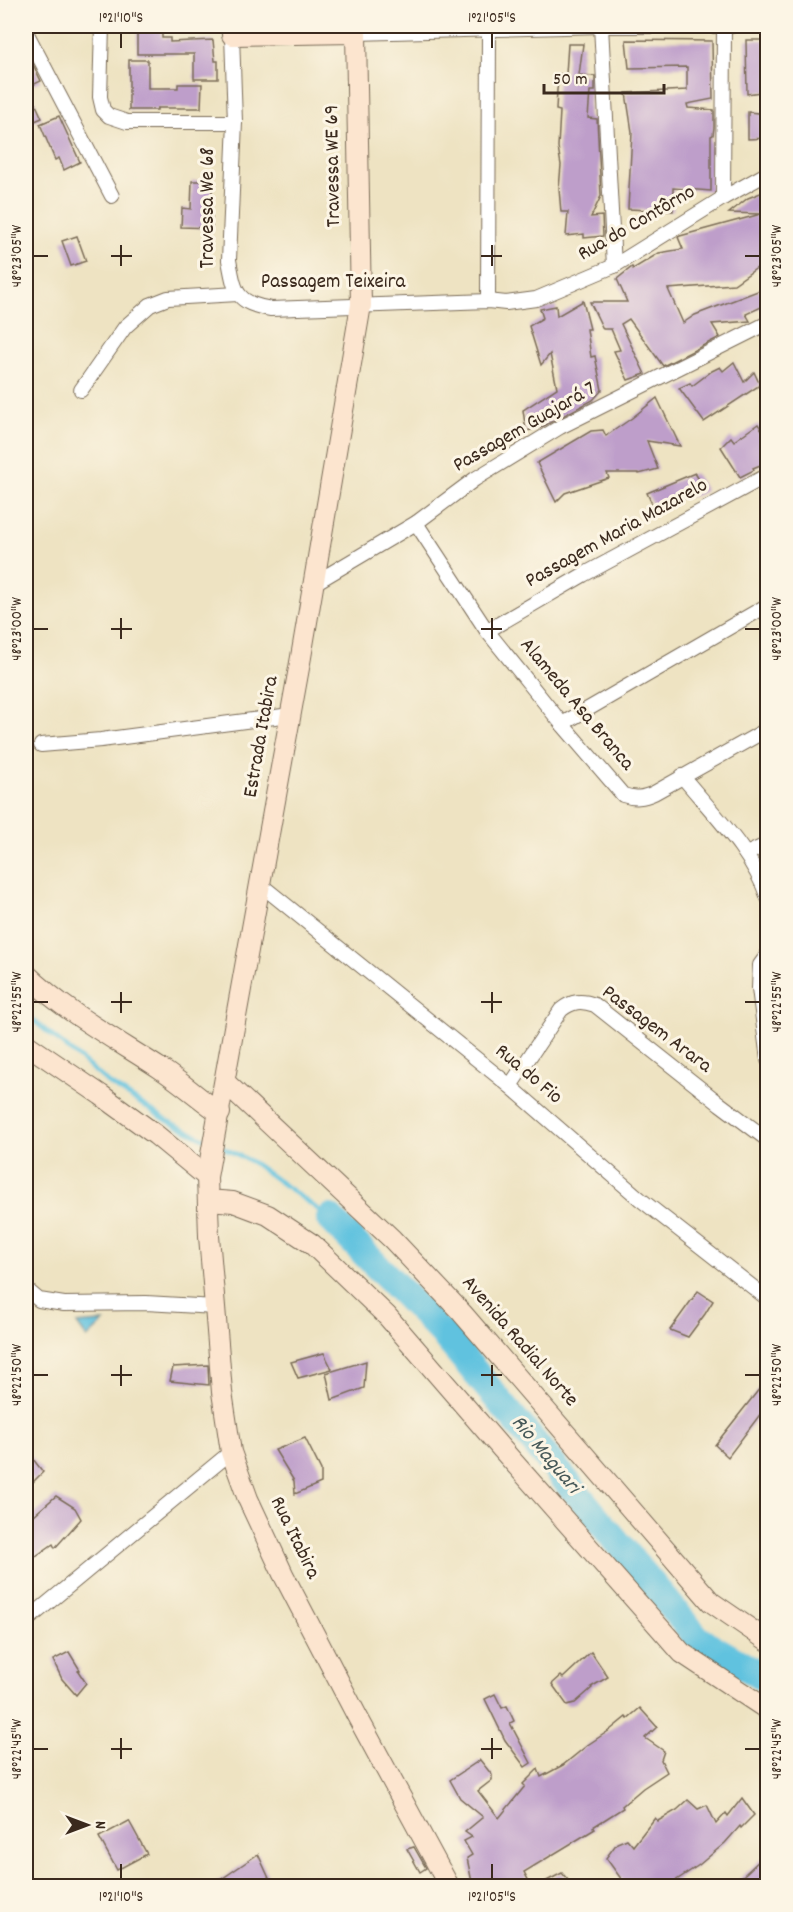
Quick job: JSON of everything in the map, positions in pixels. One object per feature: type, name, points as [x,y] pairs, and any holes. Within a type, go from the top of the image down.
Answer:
[{"type":"street","points":[[102,26],[100,97],[108,116],[127,122],[235,122]]},
{"type":"street","points":[[602,26],[614,266]]},
{"type":"street","points":[[723,198],[724,26]]},
{"type":"street","points":[[232,30],[731,26]]},
{"type":"street","points":[[488,301],[489,27]]},
{"type":"street","name":"Travessa WE 69","points":[[356,29],[361,305]]},
{"type":"street","name":"Travessa We 68","points":[[232,30],[235,122],[230,261],[238,294]]},
{"type":"street","points":[[26,32],[112,196]]},
{"type":"street","name":"Rua do Contôrno","points":[[488,301],[506,303],[536,299],[614,266],[723,198],[768,173]]},
{"type":"street","name":"Passagem Teixeira","points":[[81,390],[125,327],[150,304],[168,298],[238,294],[253,306],[271,309],[488,301]]},
{"type":"street","name":"Estrada Itabira","points":[[207,1177],[261,885],[361,305]]},
{"type":"street","name":"Passagem Guajará 7","points":[[313,584],[416,523],[475,479],[560,427],[768,322]]},
{"type":"street","name":"Passagem Maria Mazarelo","points":[[487,631],[583,575],[768,475]]},
{"type":"street","name":"Alameda Asa Branca","points":[[416,523],[487,631],[623,795],[632,798],[645,796],[682,776]]},
{"type":"street","points":[[562,724],[768,605]]},
{"type":"street","points":[[41,745],[101,740],[290,715]]},
{"type":"street","points":[[768,729],[682,776],[764,877],[768,898]]},
{"type":"street","points":[[746,854],[768,844]]},
{"type":"street","name":"Rua do Fio","points":[[261,885],[510,1086],[640,1199],[768,1299]]},
{"type":"street","points":[[768,954],[760,965],[759,988],[768,1060]]},
{"type":"street","points":[[26,974],[39,987],[164,1071],[220,1113]]},
{"type":"street","name":"Passagem Arara","points":[[510,1086],[561,1010],[569,1004],[585,1001],[595,1005],[768,1140]]},
{"type":"street","points":[[26,1044],[128,1115],[207,1177]]},
{"type":"street","name":"Avenida Radial Norte","points":[[225,1082],[392,1239],[462,1313],[711,1602],[768,1641]]},
{"type":"street","name":"Rua Itabira","points":[[207,1177],[214,1307],[222,1392],[231,1452],[248,1499],[283,1574],[449,1887]]},
{"type":"street","points":[[208,1200],[233,1203],[268,1215],[312,1244],[327,1257],[387,1316],[609,1573],[682,1653],[768,1710]]},
{"type":"street","points":[[26,1289],[39,1300],[64,1304],[146,1303],[214,1307]]},
{"type":"street","points":[[26,1621],[231,1452]]},
{"type":"water","points":[[104,1322],[87,1338],[77,1324]]},
{"type":"building","points":[[137,26],[162,26],[162,38],[170,38],[170,42],[213,40],[215,61],[218,61],[218,79],[194,79],[194,54],[137,54]]},
{"type":"building","points":[[626,40],[712,41],[713,99],[687,104],[688,108],[714,110],[714,127],[711,136],[711,191],[673,188],[673,211],[628,209],[632,132],[626,93],[687,90],[687,67],[629,68]]},
{"type":"building","points":[[746,40],[768,40],[768,91],[747,94]]},
{"type":"building","points":[[568,44],[583,44],[579,75],[595,76],[595,91],[590,91],[588,118],[597,119],[601,196],[591,217],[602,216],[603,236],[584,238],[584,234],[566,236],[568,212],[561,212],[559,189],[561,165],[558,147],[560,111],[556,110],[559,74],[566,74]]},
{"type":"building","points":[[26,50],[41,81],[28,87],[42,118],[30,123],[26,113]]},
{"type":"building","points":[[129,60],[148,60],[148,88],[178,88],[178,84],[202,84],[201,108],[129,110]]},
{"type":"building","points":[[748,112],[768,114],[768,138],[748,139]]},
{"type":"building","points":[[59,116],[80,162],[64,170],[59,158],[55,160],[40,124]]},
{"type":"building","points":[[192,181],[212,181],[212,228],[181,227],[182,208],[191,209]]},
{"type":"building","points":[[768,190],[768,260],[734,284],[668,289],[683,323],[695,315],[768,287],[768,304],[746,314],[750,321],[712,324],[720,337],[663,366],[629,319],[621,324],[645,374],[628,380],[614,351],[620,350],[611,329],[603,329],[590,302],[627,302],[617,279],[632,267],[633,269],[659,253],[683,249],[678,237],[680,236],[761,214],[729,213],[748,198]]},
{"type":"building","points":[[77,236],[86,261],[71,266],[62,241]]},
{"type":"building","points":[[583,301],[590,329],[587,329],[591,357],[595,356],[602,390],[593,400],[540,428],[526,431],[523,410],[557,388],[550,354],[541,365],[529,326],[543,318],[540,309],[556,306],[557,316]]},
{"type":"building","points":[[734,362],[744,382],[754,372],[760,385],[704,422],[679,388],[690,383],[692,386],[712,371],[720,367],[723,371]]},
{"type":"building","points":[[657,398],[680,446],[647,441],[658,469],[639,474],[607,473],[609,478],[565,493],[556,502],[537,463],[591,431],[603,430],[606,436]]},
{"type":"building","points":[[758,424],[768,438],[768,462],[740,477],[721,447],[731,437],[734,441]]},
{"type":"building","points":[[695,473],[706,491],[698,495],[652,504],[647,493]]},
{"type":"building","points":[[698,1291],[713,1301],[705,1314],[688,1337],[670,1330]]},
{"type":"building","points":[[324,1353],[332,1369],[298,1378],[291,1362]]},
{"type":"building","points":[[366,1361],[364,1388],[332,1400],[326,1373]]},
{"type":"building","points":[[208,1365],[209,1385],[170,1381],[173,1367]]},
{"type":"building","points":[[768,1378],[768,1404],[728,1457],[715,1445]]},
{"type":"building","points":[[305,1438],[321,1470],[321,1483],[295,1494],[294,1481],[275,1450]]},
{"type":"building","points":[[26,1450],[43,1472],[33,1482],[26,1469]]},
{"type":"building","points":[[56,1496],[75,1508],[81,1519],[55,1548],[53,1544],[33,1558],[26,1551],[26,1522]]},
{"type":"building","points":[[69,1652],[86,1683],[76,1695],[62,1679],[53,1660]]},
{"type":"building","points":[[591,1652],[608,1677],[591,1687],[575,1703],[567,1705],[552,1684],[561,1676],[563,1678]]},
{"type":"building","points":[[495,1694],[502,1708],[507,1706],[514,1721],[510,1723],[531,1763],[525,1767],[505,1740],[485,1699]]},
{"type":"building","points":[[640,1708],[657,1727],[645,1738],[664,1751],[661,1760],[667,1772],[643,1788],[622,1806],[623,1808],[593,1827],[595,1829],[524,1872],[532,1887],[473,1887],[467,1858],[472,1855],[464,1841],[472,1837],[465,1832],[483,1817],[460,1798],[450,1780],[480,1760],[492,1775],[492,1780],[478,1791],[499,1818],[525,1786],[523,1784],[538,1769],[541,1777],[563,1765]]},
{"type":"building","points":[[742,1798],[754,1815],[699,1865],[666,1887],[627,1887],[606,1858],[617,1843],[627,1839],[633,1846],[655,1818],[658,1821],[677,1810],[688,1800],[698,1809],[707,1805],[716,1824],[726,1813],[728,1816]]},
{"type":"building","points":[[129,1821],[147,1854],[117,1870],[99,1837]]},
{"type":"building","points":[[414,1847],[426,1868],[420,1872],[407,1849]]},
{"type":"building","points":[[258,1854],[273,1887],[210,1887]]},
{"type":"building","points":[[761,1859],[768,1865],[768,1883],[762,1887],[731,1887]]},
{"type":"building","points":[[562,1873],[574,1887],[535,1887]]},
{"type":"waterway","points":[[26,1014],[110,1084],[168,1121],[207,1140]]},
{"type":"waterway","points":[[218,1145],[252,1162],[330,1218]]},
{"type":"waterway","name":"Rio Maguari","points":[[330,1218],[445,1336],[698,1639],[768,1680]]}]
